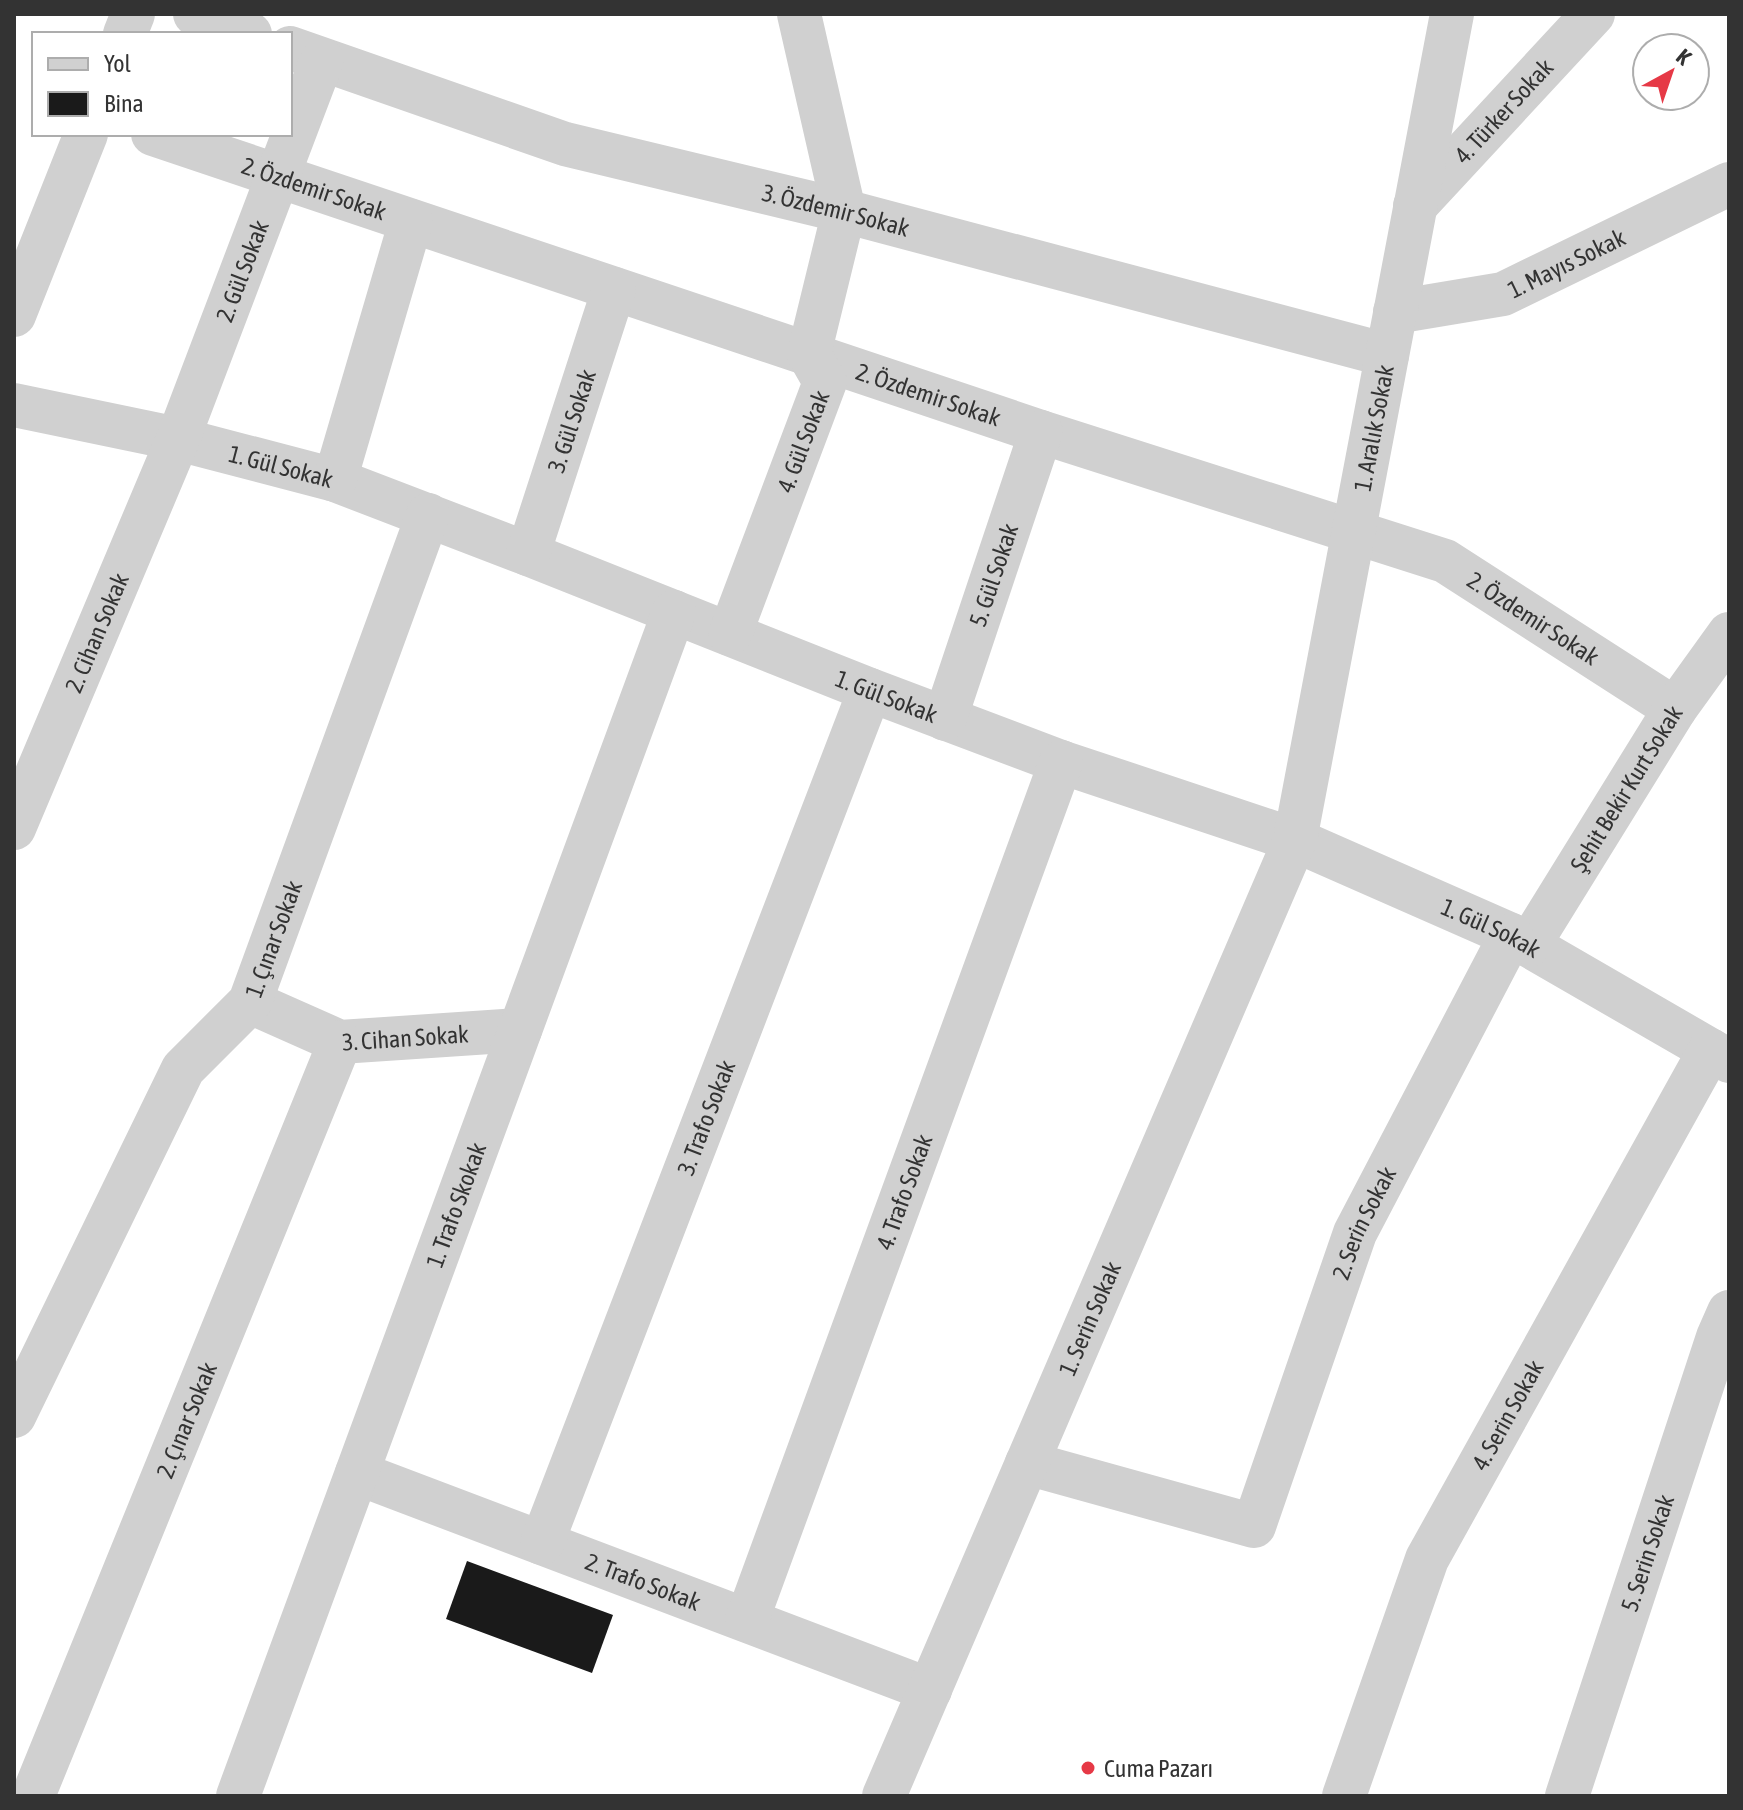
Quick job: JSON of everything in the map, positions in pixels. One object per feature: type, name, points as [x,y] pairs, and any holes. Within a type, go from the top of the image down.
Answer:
[{"type":"street","points":[[195,14],[244,32]]},
{"type":"street","name":"4. Gül Sokak","points":[[730,634],[825,382],[809,354],[844,211],[799,14]]},
{"type":"street","name":"1. Aralık Sokak","points":[[1295,840],[1452,14]]},
{"type":"street","name":"4. Türker Sokak","points":[[1415,206],[1593,14]]},
{"type":"street","name":"3. Özdemir Sokak","points":[[306,54],[565,144],[844,211],[1387,355]]},
{"type":"street","name":"2. Gül Sokak","points":[[292,115],[306,54]]},
{"type":"street","points":[[14,315],[85,136]]},
{"type":"street","name":"2. Özdemir Sokak","points":[[159,136],[1041,432],[1445,561],[1675,709]]},
{"type":"street","name":"2. Gül Sokak","points":[[178,439],[278,176],[287,136]]},
{"type":"street","name":"1. Mayıs Sokak","points":[[1395,312],[1503,294],[1729,184]]},
{"type":"street","points":[[335,480],[411,221]]},
{"type":"street","name":"3. Gül Sokak","points":[[528,554],[614,289]]},
{"type":"street","name":"1. Gül Sokak","points":[[14,405],[178,439],[335,480],[945,719],[1061,762],[1295,840],[1520,940],[1724,1057]]},
{"type":"street","name":"5. Gül Sokak","points":[[945,719],[1041,432]]},
{"type":"street","name":"2. Cihan Sokak","points":[[14,828],[178,439]]},
{"type":"street","name":"1. Çınar Sokak","points":[[14,1416],[183,1069],[250,1002],[428,515]]},
{"type":"street","name":"1. Trafo Skokak","points":[[238,1796],[674,612]]},
{"type":"street","name":"Şehit Bekir Kurt Sokak","points":[[1520,940],[1729,634]]},
{"type":"street","name":"3. Trafo Sokak","points":[[542,1543],[870,690]]},
{"type":"street","name":"4. Trafo Sokak","points":[[747,1620],[1061,762]]},
{"type":"street","name":"1. Serin Sokak","points":[[884,1796],[1295,840]]},
{"type":"street","name":"2. Serin Sokak","points":[[1027,1463],[1254,1526],[1355,1233],[1520,940]]},
{"type":"street","name":"3. Cihan Sokak","points":[[250,1002],[340,1042],[520,1030]]},
{"type":"street","name":"2. Çınar Sokak","points":[[33,1796],[340,1042]]},
{"type":"street","name":"4. Serin Sokak","points":[[1344,1796],[1427,1559],[1724,1057]]},
{"type":"street","name":"5. Serin Sokak","points":[[1567,1796],[1718,1337],[1729,1312]]},
{"type":"street","name":"2. Trafo Sokak","points":[[357,1473],[930,1690]]},
{"type":"building","points":[[467,1561],[613,1615],[592,1673],[446,1619]]},
{"type":"place","name":"Cuma Pazarı","points":[[1088,1768]]}]
